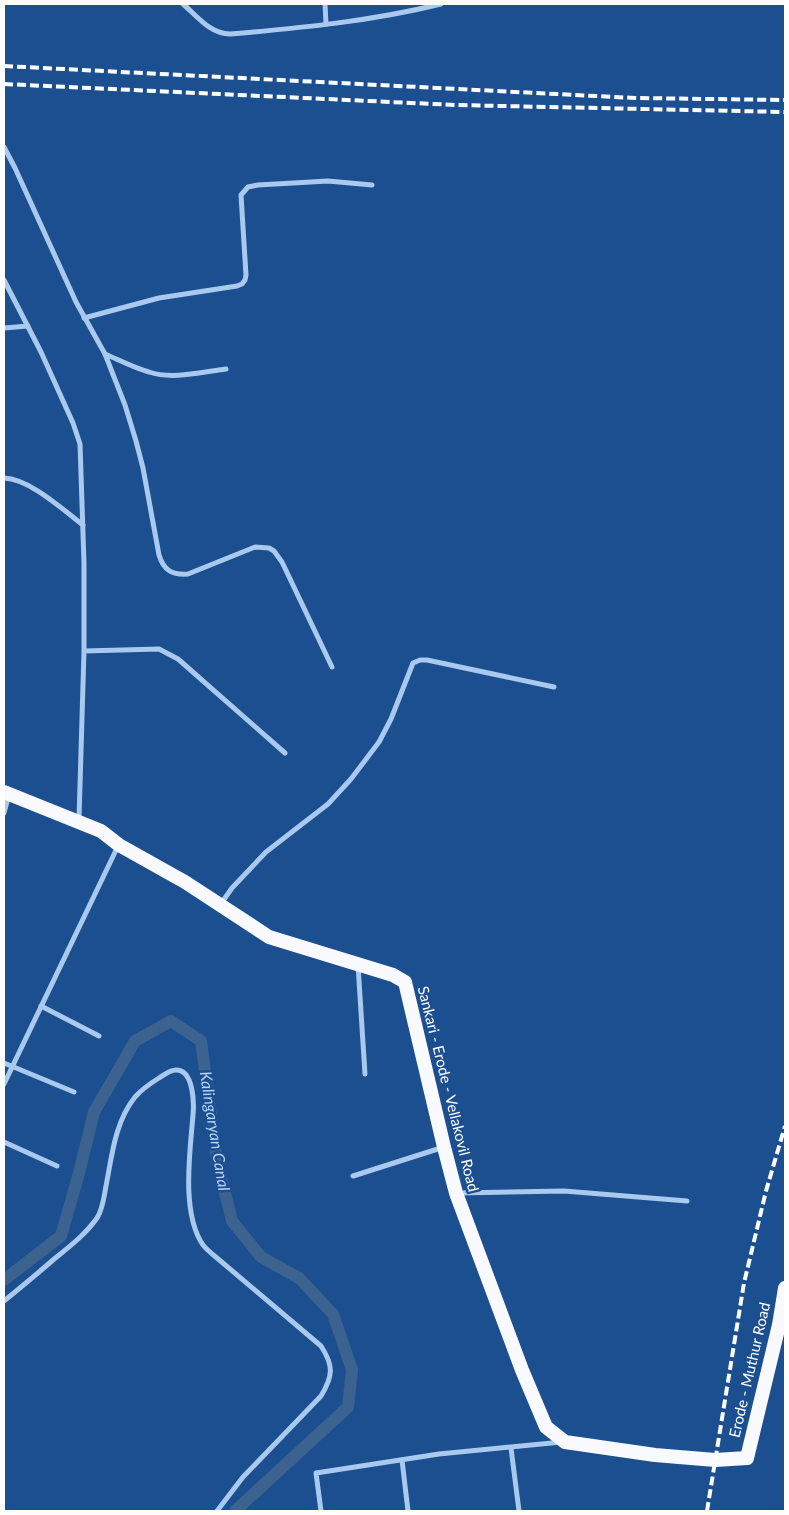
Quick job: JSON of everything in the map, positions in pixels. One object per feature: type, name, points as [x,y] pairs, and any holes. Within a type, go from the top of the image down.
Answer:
[{"type":"highway","name":"Sankari - Erode - Vellakovil Road","points":[[6,793],[101,831],[119,845],[185,882],[269,937],[393,975],[405,982],[456,1193],[522,1370],[546,1427],[565,1442]]},
{"type":"highway","name":"Erode - Muthur Road","points":[[565,1442],[655,1455],[715,1460],[746,1458],[779,1325],[785,1288]]},
{"type":"street","points":[[183,4],[211,29],[221,34],[301,28],[402,13],[441,4]]},
{"type":"street","points":[[326,4],[326,24]]},
{"type":"street","points":[[4,147],[84,318],[105,354],[136,441],[159,555],[165,568],[171,573],[188,574],[255,547],[269,548],[274,551],[282,562],[332,667]]},
{"type":"street","points":[[84,318],[159,298],[242,284],[246,275],[240,194],[248,187],[328,181],[372,185]]},
{"type":"street","points":[[4,280],[28,326],[73,423],[80,444],[84,651],[78,822]]},
{"type":"street","points":[[4,328],[28,326]]},
{"type":"street","points":[[105,354],[148,372],[171,376],[226,369]]},
{"type":"street","points":[[4,478],[18,480],[30,486],[82,525]]},
{"type":"street","points":[[84,651],[148,649],[167,653],[178,660],[285,753]]},
{"type":"street","points":[[219,905],[232,888],[266,852],[328,804],[351,778],[379,742],[391,719],[413,663],[427,660],[554,687]]},
{"type":"street","points":[[4,813],[6,793]]},
{"type":"street","points":[[4,1084],[119,845]]},
{"type":"street","points":[[358,964],[364,1074]]},
{"type":"street","points":[[41,1006],[99,1036]]},
{"type":"street","points":[[4,1063],[74,1092]]},
{"type":"street","points":[[4,1301],[77,1241],[98,1217],[119,1124],[136,1097],[154,1081],[176,1070],[182,1072],[192,1088],[194,1104],[190,1163],[190,1211],[203,1245],[321,1346],[328,1356],[331,1365],[327,1386],[320,1396],[243,1477],[217,1511]]},
{"type":"street","points":[[4,1142],[57,1166]]},
{"type":"street","points":[[352,1176],[444,1147]]},
{"type":"street","points":[[456,1193],[564,1191],[687,1201]]},
{"type":"street","points":[[321,1511],[316,1473],[439,1454],[565,1442]]},
{"type":"street","points":[[511,1448],[519,1511]]},
{"type":"street","points":[[402,1460],[408,1511]]},
{"type":"waterway","name":"Kalingaryan Canal","points":[[4,1280],[61,1236],[94,1112],[135,1041],[171,1021],[201,1041],[217,1161],[232,1221],[261,1257],[299,1278],[333,1314],[352,1370],[348,1407],[235,1511]]},
{"type":"railway","points":[[4,66],[635,98],[785,100]]},
{"type":"railway","points":[[4,84],[455,105],[785,112]]},
{"type":"railway","points":[[707,1511],[744,1283],[766,1191],[785,1126]]}]
